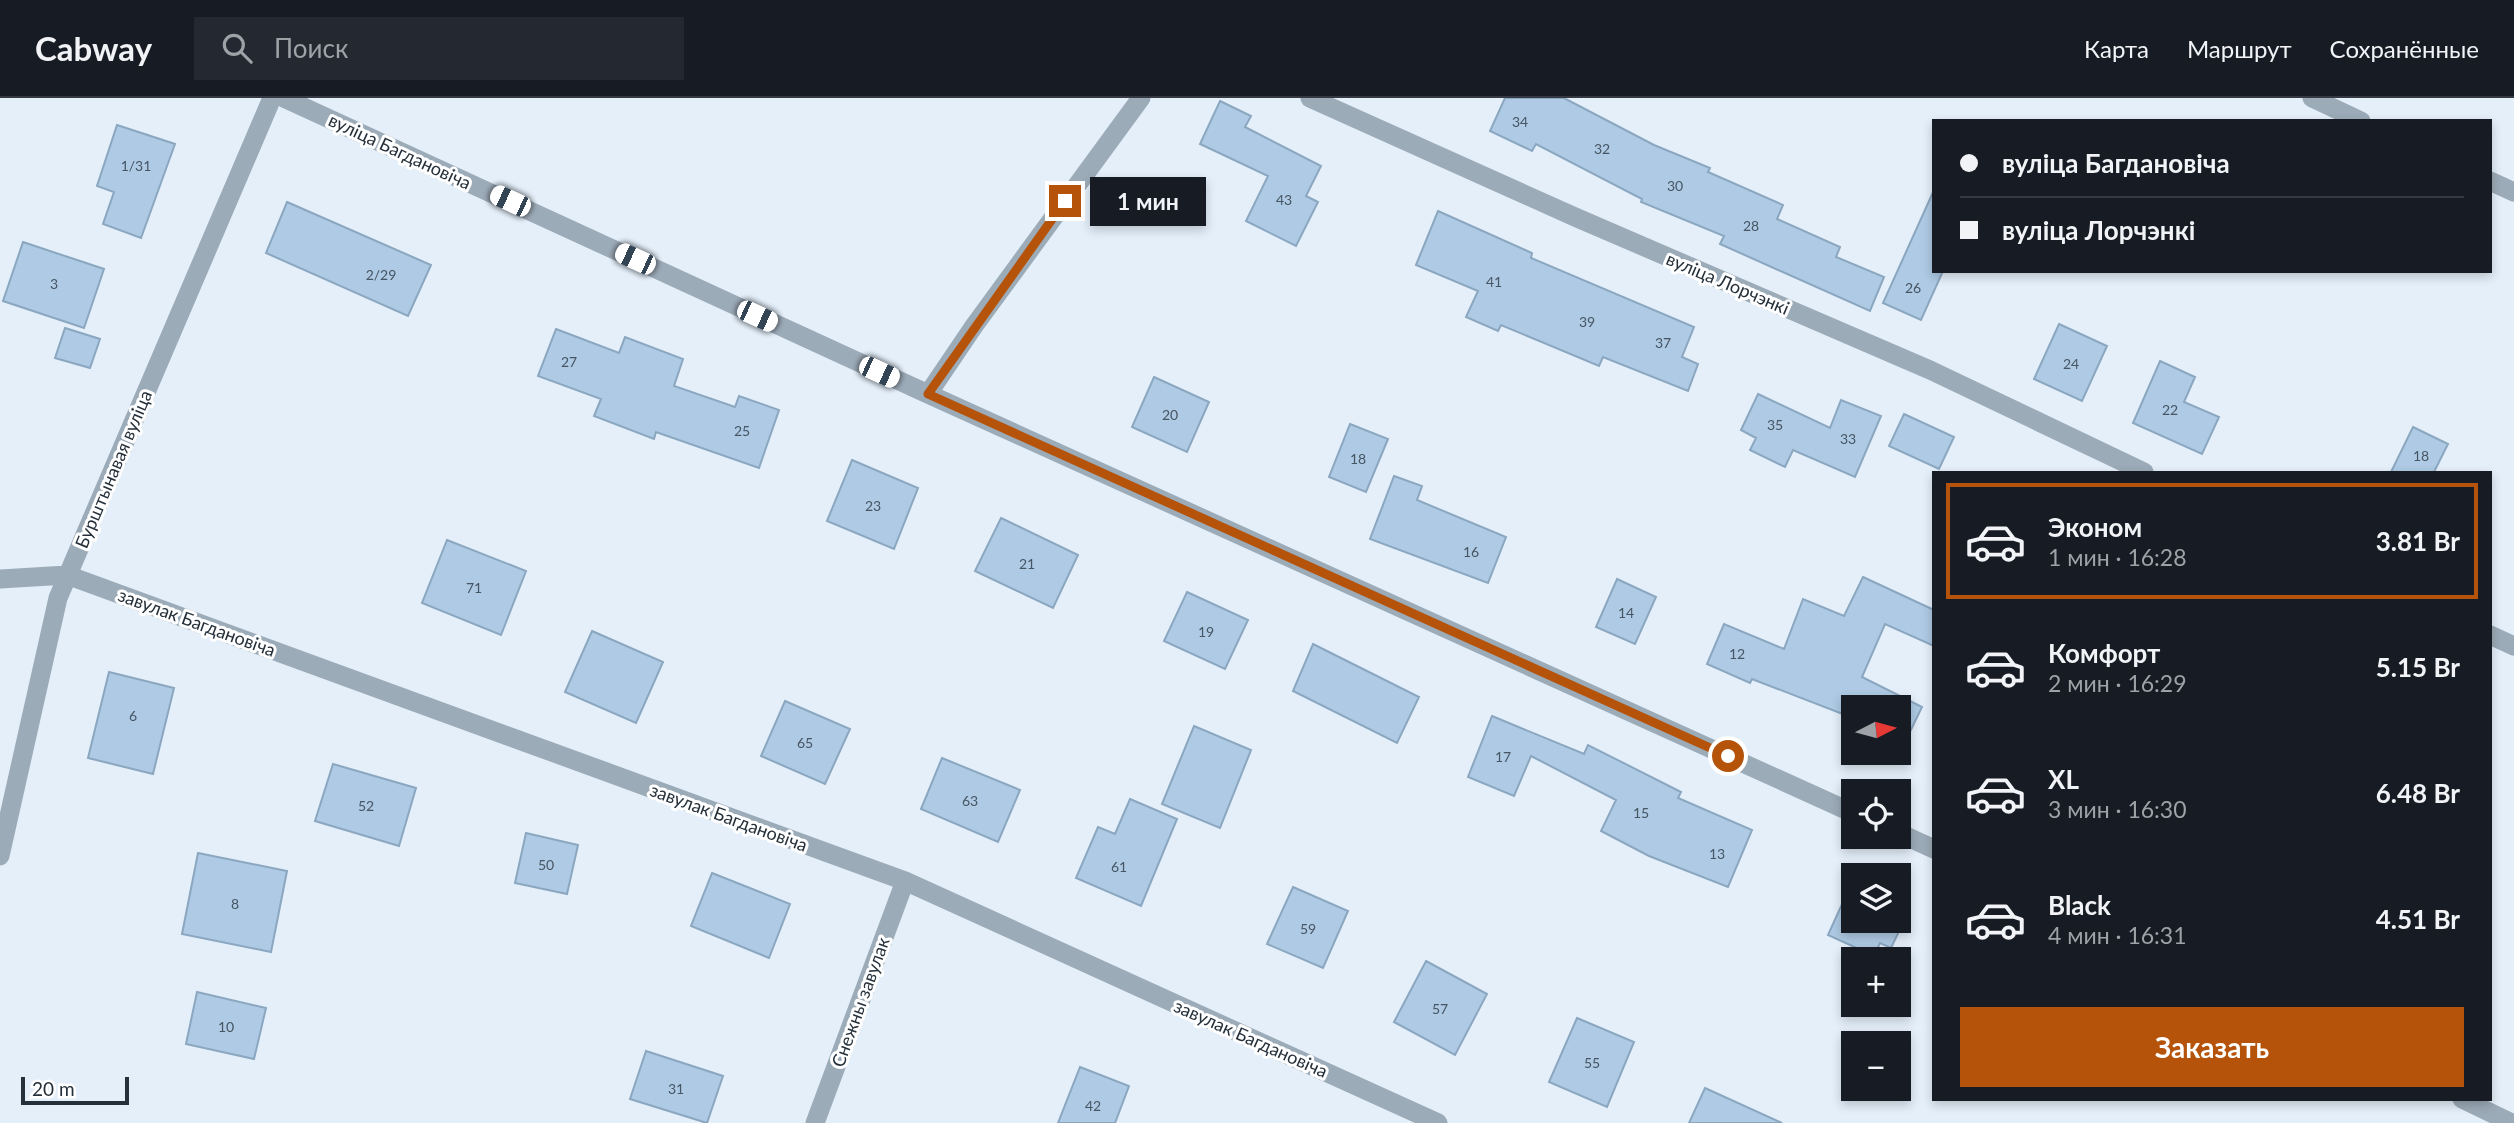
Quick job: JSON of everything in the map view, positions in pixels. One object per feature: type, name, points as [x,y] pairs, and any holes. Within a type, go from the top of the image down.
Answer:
[{"type":"street","name":"Бурштынавая вуліца","points":[[0,856],[58,598],[272,98]]},
{"type":"street","name":"вуліца Багдановіча","points":[[284,98],[928,394],[1841,808]]},
{"type":"street","points":[[928,394],[974,326],[1141,98]]},
{"type":"street","name":"вуліца Лорчэнкі","points":[[1310,98],[1575,218],[1930,370],[2142,471]]},
{"type":"street","points":[[2312,98],[2357,119]]},
{"type":"street","points":[[2492,182],[2514,192]]},
{"type":"street","name":"завулак Багдановіча","points":[[0,579],[67,575],[905,881],[1438,1123]]},
{"type":"street","points":[[2492,636],[2514,646]]},
{"type":"street","points":[[1911,839],[1932,848]]},
{"type":"street","name":"Снежны завулак","points":[[815,1123],[905,881]]},
{"type":"street","points":[[2466,1101],[2512,1123]]},
{"type":"building","points":[[1505,98],[1564,98],[1654,145],[1710,168],[1708,172],[1783,205],[1777,219],[1840,247],[1836,257],[1884,277],[1870,311],[1720,244],[1724,236],[1641,202],[1642,199],[1536,144],[1532,151],[1490,131]]},
{"type":"building","points":[[1220,101],[1251,116],[1245,127],[1321,166],[1306,196],[1318,202],[1296,246],[1246,221],[1268,176],[1200,144]]},
{"type":"building","points":[[117,125],[175,144],[141,238],[103,224],[114,192],[97,186]]},
{"type":"building","points":[[1932,194],[1932,273],[1942,273],[1921,320],[1883,303]]},
{"type":"building","points":[[287,202],[431,265],[408,316],[266,253]]},
{"type":"building","points":[[1438,211],[1532,253],[1531,258],[1694,327],[1682,357],[1698,364],[1688,391],[1603,357],[1599,366],[1501,325],[1498,331],[1466,317],[1478,291],[1416,265]]},
{"type":"building","points":[[23,242],[104,269],[84,328],[3,301]]},
{"type":"building","points":[[2059,324],[2107,346],[2082,401],[2034,379]]},
{"type":"building","points":[[65,328],[100,339],[90,368],[55,358]]},
{"type":"building","points":[[556,329],[619,353],[625,337],[683,359],[674,386],[735,407],[739,396],[779,410],[759,468],[656,432],[654,439],[594,416],[601,399],[538,376]]},
{"type":"building","points":[[2160,361],[2195,377],[2184,402],[2219,417],[2202,454],[2133,423]]},
{"type":"building","points":[[1154,377],[1209,402],[1187,452],[1132,427]]},
{"type":"building","points":[[1758,394],[1830,428],[1841,400],[1881,416],[1855,477],[1793,450],[1785,467],[1750,450],[1756,438],[1741,430]]},
{"type":"building","points":[[1904,414],[1954,437],[1939,469],[1889,446]]},
{"type":"building","points":[[1350,424],[1388,439],[1366,492],[1329,477]]},
{"type":"building","points":[[2413,427],[2448,444],[2434,471],[2391,471]]},
{"type":"building","points":[[852,460],[918,488],[894,549],[827,521]]},
{"type":"building","points":[[1394,476],[1422,486],[1417,500],[1506,537],[1488,583],[1370,539]]},
{"type":"building","points":[[1001,518],[1078,555],[1053,608],[975,571]]},
{"type":"building","points":[[447,540],[526,571],[501,635],[422,603]]},
{"type":"building","points":[[1863,577],[1932,609],[1932,645],[1885,624],[1862,677],[1898,695],[1841,695],[1841,713],[1752,679],[1750,683],[1707,664],[1724,624],[1784,649],[1803,599],[1844,616]]},
{"type":"building","points":[[1617,579],[1656,597],[1635,644],[1596,627]]},
{"type":"building","points":[[1187,592],[1248,620],[1225,669],[1164,641]]},
{"type":"building","points":[[592,631],[663,662],[636,723],[565,692]]},
{"type":"building","points":[[1313,644],[1419,697],[1397,743],[1293,691]]},
{"type":"building","points":[[109,672],[174,688],[153,774],[88,758]]},
{"type":"building","points":[[785,701],[850,729],[825,784],[761,756]]},
{"type":"building","points":[[1911,702],[1922,707],[1911,730]]},
{"type":"building","points":[[1492,716],[1584,754],[1588,745],[1681,792],[1678,798],[1752,830],[1728,887],[1649,856],[1601,831],[1616,800],[1531,756],[1514,796],[1468,777]]},
{"type":"building","points":[[1194,726],[1251,750],[1220,828],[1162,804]]},
{"type":"building","points":[[942,758],[1020,790],[998,842],[921,809]]},
{"type":"building","points":[[333,764],[416,788],[399,846],[315,821]]},
{"type":"building","points":[[1130,799],[1177,819],[1141,906],[1076,878],[1098,827],[1115,834]]},
{"type":"building","points":[[526,833],[578,845],[567,894],[515,883]]},
{"type":"building","points":[[198,853],[287,871],[271,952],[182,934]]},
{"type":"building","points":[[712,873],[790,904],[769,958],[691,926]]},
{"type":"building","points":[[1293,887],[1348,911],[1323,968],[1267,944]]},
{"type":"building","points":[[1841,906],[1841,933],[1898,933],[1891,947],[1880,943],[1878,947],[1854,947],[1828,935]]},
{"type":"building","points":[[1426,961],[1487,994],[1455,1055],[1394,1022]]},
{"type":"building","points":[[197,992],[266,1008],[254,1059],[186,1044]]},
{"type":"building","points":[[1577,1018],[1634,1042],[1607,1107],[1549,1082]]},
{"type":"building","points":[[646,1051],[723,1076],[707,1123],[630,1099]]},
{"type":"building","points":[[1080,1067],[1129,1086],[1115,1123],[1058,1123]]},
{"type":"building","points":[[1705,1088],[1782,1123],[1689,1123]]},
{"type":"route","points":[[1065,201],[928,394],[1728,756]]}]
